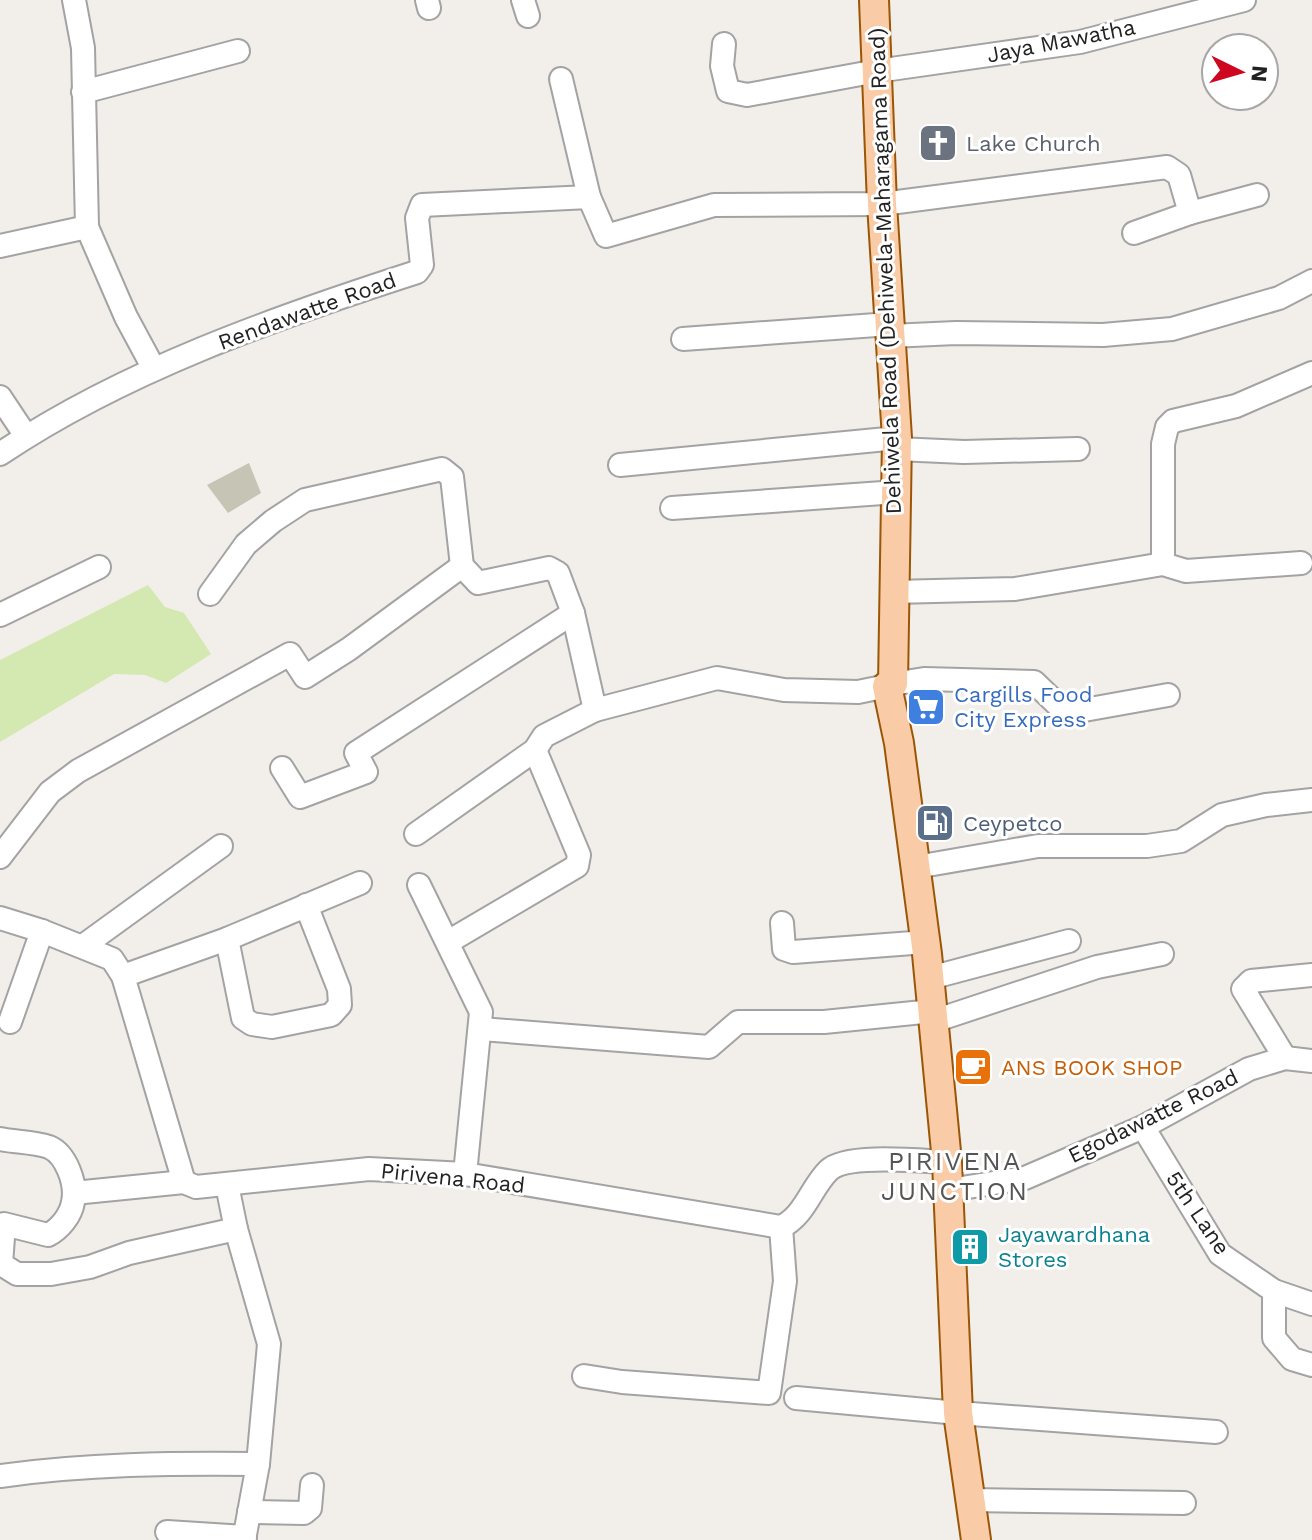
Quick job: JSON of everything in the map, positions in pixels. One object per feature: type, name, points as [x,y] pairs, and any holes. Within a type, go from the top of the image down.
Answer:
[{"type":"main road","name":"Dehiwela Road (Dehiwela-Maharagama Road)","points":[[874,0],[882,204],[897,444],[890,685],[934,1016],[949,1190],[958,1413],[976,1540]]},
{"type":"street","points":[[74,0],[83,48],[87,227],[126,317],[154,369]]},
{"type":"street","name":"Jaya Mawatha","points":[[724,44],[722,66],[731,92],[747,95],[877,71],[1080,42],[1244,0]]},
{"type":"street","points":[[83,92],[238,51]]},
{"type":"street","points":[[561,79],[589,197],[606,236],[714,205],[882,204],[1167,167],[1179,175],[1190,213]]},
{"type":"street","points":[[1134,233],[1190,213],[1257,195]]},
{"type":"street","name":"Rendawatte Road","points":[[0,454],[26,436],[154,369],[314,305],[417,272],[422,265],[417,218],[422,205],[589,197]]},
{"type":"street","points":[[0,246],[87,227]]},
{"type":"street","points":[[683,339],[890,330],[1103,335],[1172,329],[1279,298],[1312,281]]},
{"type":"street","points":[[1163,564],[1163,444],[1167,427],[1173,421],[1236,406],[1312,373]]},
{"type":"street","points":[[0,397],[26,436]]},
{"type":"street","points":[[620,465],[897,444],[964,452],[1078,449]]},
{"type":"street","points":[[210,594],[246,544],[305,500],[442,469],[452,477],[462,566],[478,583],[549,568],[558,573],[573,613],[595,710]]},
{"type":"street","points":[[672,508],[897,492]]},
{"type":"street","points":[[894,592],[1015,589],[1163,564],[1186,571],[1301,563]]},
{"type":"street","points":[[0,857],[50,792],[78,771],[290,654],[305,677],[349,649],[462,566]]},
{"type":"street","points":[[0,615],[99,567]]},
{"type":"street","points":[[282,768],[300,797],[366,772],[356,753],[573,613]]},
{"type":"street","points":[[416,834],[535,750],[544,736],[595,710],[717,678],[784,690],[858,692],[924,679],[1034,682],[1059,706],[1073,712],[1168,695]]},
{"type":"street","points":[[448,942],[577,866],[579,855],[535,750]]},
{"type":"street","points":[[916,867],[1038,846],[1147,846],[1181,841],[1222,815],[1266,805],[1312,800]]},
{"type":"street","points":[[83,946],[221,846]]},
{"type":"street","points":[[123,976],[227,939],[360,883]]},
{"type":"street","points":[[419,885],[481,1012],[465,1174]]},
{"type":"street","points":[[227,939],[243,1018],[252,1024],[272,1027],[331,1015],[340,1005],[339,989],[306,905]]},
{"type":"street","points":[[0,918],[112,959],[123,976],[184,1182]]},
{"type":"street","points":[[782,923],[784,949],[793,952],[926,942]]},
{"type":"street","points":[[10,1022],[42,931]]},
{"type":"street","points":[[930,978],[1069,941]]},
{"type":"street","points":[[481,1029],[709,1047],[738,1022],[824,1022],[934,1016],[1097,967],[1162,954]]},
{"type":"street","points":[[1285,1058],[1243,989],[1251,981],[1312,975]]},
{"type":"street","name":"Egodawatte Road","points":[[949,1190],[1025,1178],[1143,1127],[1249,1069],[1285,1058],[1312,1061]]},
{"type":"street","name":"5th Lane","points":[[1143,1127],[1220,1254],[1274,1291],[1312,1304]]},
{"type":"street","points":[[0,1139],[50,1148],[64,1159],[74,1193],[73,1203],[58,1230],[48,1235],[2,1223],[1,1264],[17,1274],[51,1274],[90,1267],[129,1253],[236,1229]]},
{"type":"street","points":[[584,1376],[622,1382],[769,1393],[785,1281],[781,1227],[792,1223],[831,1168],[851,1161],[947,1162]]},
{"type":"street","name":"Pirivena Road","points":[[74,1193],[184,1182],[196,1187],[227,1185],[369,1169],[465,1174],[781,1227]]},
{"type":"street","points":[[167,1532],[244,1539],[258,1464],[269,1344],[236,1229],[227,1185]]},
{"type":"street","points":[[1274,1291],[1274,1338],[1292,1359],[1312,1365]]},
{"type":"street","points":[[796,1398],[1216,1432]]},
{"type":"street","points":[[0,1476],[58,1468],[258,1464]]},
{"type":"street","points":[[249,1512],[304,1513],[310,1508],[312,1485]]},
{"type":"street","points":[[970,1500],[1184,1503]]},
{"type":"shaded area","points":[[249,463],[261,493],[228,513],[207,485]]},
{"type":"green space","points":[[148,585],[165,607],[184,613],[211,654],[166,683],[145,675],[114,674],[0,742],[0,660]]},
{"type":"place","name":"Lake Church","points":[[938,143]]},
{"type":"place","name":"Cargills Food City Express","points":[[926,707]]},
{"type":"place","name":"Ceypetco","points":[[935,823]]},
{"type":"place","name":"ANS BOOK SHOP","points":[[973,1067]]},
{"type":"place","name":"Jayawardhana Stores","points":[[970,1247]]},
{"type":"district","name":"PIRIVENA JUNCTION","points":[[955,1176]]}]
